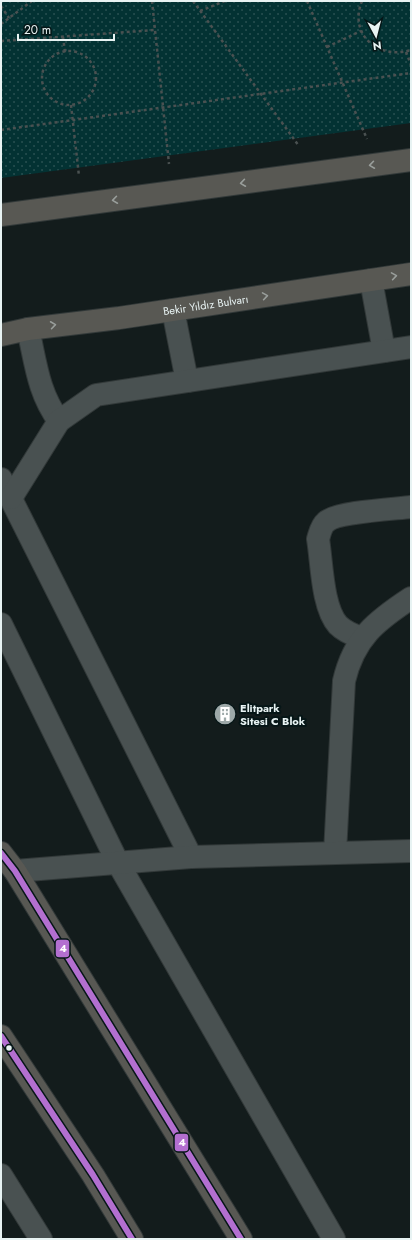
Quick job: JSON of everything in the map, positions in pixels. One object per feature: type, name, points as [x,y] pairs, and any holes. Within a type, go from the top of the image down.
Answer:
[{"type":"main road","points":[[1,215],[411,160]]},
{"type":"main road","name":"Bekir Yıldız Bulvarı","points":[[1,334],[411,274]]},
{"type":"main road","points":[[1,853],[15,871],[242,1239]]},
{"type":"main road","points":[[1,1036],[93,1176],[132,1239]]},
{"type":"street","points":[[372,280],[384,351]]},
{"type":"street","points":[[173,310],[187,381]]},
{"type":"street","points":[[28,329],[41,389],[50,408],[59,421]]},
{"type":"street","points":[[191,857],[6,488],[59,421],[96,395],[411,347]]},
{"type":"street","points":[[362,638],[349,634],[339,626],[331,615],[327,602],[318,539],[321,530],[326,522],[339,516],[411,507]]},
{"type":"street","points":[[335,853],[344,681],[350,659],[362,638],[372,626],[411,598]]},
{"type":"street","points":[[1,624],[118,863],[334,1239]]},
{"type":"street","points":[[15,871],[191,857],[411,851]]},
{"type":"street","points":[[1,1175],[41,1239]]},
{"type":"path","points":[[1,24],[32,1]]},
{"type":"path","points":[[152,1],[172,192]]},
{"type":"path","points":[[193,1],[319,173]]},
{"type":"path","points":[[200,11],[225,1]]},
{"type":"path","points":[[307,1],[378,165]]},
{"type":"path","points":[[362,1],[358,14],[361,31],[372,45],[382,51],[394,53],[411,50]]},
{"type":"path","points":[[1,6],[8,18]]},
{"type":"path","points":[[1,41],[155,30]]},
{"type":"path","points":[[327,47],[361,31]]},
{"type":"path","points":[[63,37],[64,52]]},
{"type":"path","points":[[64,52],[78,53],[86,57],[92,64],[96,78],[93,91],[87,98],[80,103],[71,105],[62,104],[54,100],[45,90],[43,82],[43,72],[46,64],[56,55],[64,52]]},
{"type":"path","points":[[406,52],[411,65]]},
{"type":"path","points":[[1,130],[411,73]]},
{"type":"path","points":[[71,105],[82,204]]},
{"type":"shaded area","points":[[1,1],[411,1],[411,123],[1,178]]},
{"type":"transit line","name":"4","points":[[1,853],[15,871],[241,1239]]},
{"type":"transit line","name":"4","points":[[1,1036],[93,1175],[132,1239]]},
{"type":"place","name":"Elitpark Sitesi C Blok","points":[[225,714]]}]
